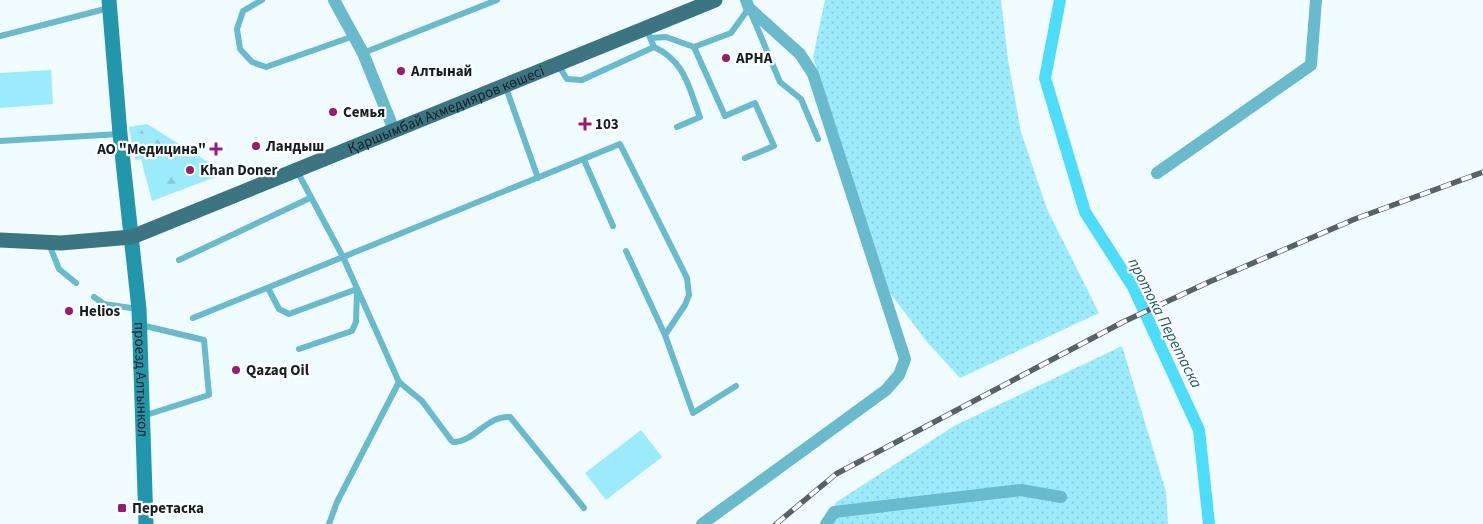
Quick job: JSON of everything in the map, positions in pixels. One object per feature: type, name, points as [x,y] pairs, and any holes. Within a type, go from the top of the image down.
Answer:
[{"type":"main road","name":"Қаршымбай Ахмедияров көшесі","points":[[0,240],[61,242],[132,237],[557,64],[648,33],[715,0]]},
{"type":"main road","name":"проезд Алтынкол","points":[[109,4],[139,317],[146,524]]},
{"type":"street","points":[[334,0],[364,53],[394,130]]},
{"type":"street","points":[[1157,173],[1311,65],[1316,0]]},
{"type":"street","points":[[702,524],[886,390],[899,375],[905,359],[813,74],[800,54],[747,4]]},
{"type":"street","points":[[826,524],[834,512],[1021,490],[1061,497]]},
{"type":"lane","points":[[262,0],[243,10],[236,29],[240,49],[252,62],[266,67],[354,36]]},
{"type":"lane","points":[[364,53],[497,0]]},
{"type":"lane","points":[[0,36],[109,4]]},
{"type":"lane","points":[[648,33],[694,47],[731,33],[747,4]]},
{"type":"lane","points":[[747,4],[780,82],[802,98],[818,139]]},
{"type":"lane","points":[[648,33],[654,47],[665,52],[682,70],[700,117],[677,127]]},
{"type":"lane","points":[[557,64],[567,79],[582,80],[654,47]]},
{"type":"lane","points":[[694,47],[725,116],[755,104],[774,146],[745,158]]},
{"type":"lane","points":[[506,85],[538,178]]},
{"type":"lane","points":[[0,141],[120,134]]},
{"type":"lane","points":[[193,318],[620,144],[687,278],[689,295],[685,305],[665,335]]},
{"type":"lane","points":[[584,160],[613,226]]},
{"type":"lane","points":[[296,170],[343,257],[399,382],[422,401],[454,442],[461,442],[491,421],[503,416],[510,417],[584,508]]},
{"type":"lane","points":[[179,260],[310,198]]},
{"type":"lane","points":[[48,242],[59,269],[76,283]]},
{"type":"lane","points":[[626,251],[665,335],[693,412],[736,386]]},
{"type":"lane","points":[[268,288],[279,309],[289,314],[358,289]]},
{"type":"lane","points":[[299,349],[352,331],[356,322],[358,289]]},
{"type":"lane","points":[[94,298],[104,304],[204,340],[209,395],[143,416]]},
{"type":"lane","points":[[329,524],[337,502],[399,382]]},
{"type":"green space","points":[[825,0],[1001,0],[1008,60],[1021,132],[1047,209],[1099,313],[960,378],[927,342],[890,293],[813,57]]},
{"type":"green space","points":[[51,70],[53,104],[0,108],[0,73]]},
{"type":"green space","points":[[147,124],[226,173],[152,201],[141,159],[135,160],[129,127]]},
{"type":"green space","points":[[150,127],[182,151],[159,154]]},
{"type":"green space","points":[[130,129],[142,130],[146,136],[150,155],[136,158]]},
{"type":"green space","points":[[179,157],[177,173],[179,189],[169,192],[160,160]]},
{"type":"green space","points":[[1122,346],[1166,492],[1168,524],[833,524],[835,503],[954,426]]},
{"type":"green space","points":[[641,430],[662,457],[606,500],[585,473]]},
{"type":"waterway","name":"протока Перетаска","points":[[1060,0],[1045,78],[1085,212],[1133,287],[1199,430],[1209,524]]},
{"type":"railway","points":[[776,524],[836,474],[1123,322],[1209,282],[1355,219],[1483,172]]},
{"type":"place","name":"АРНА","points":[[726,58]]},
{"type":"place","name":"Алтынай","points":[[401,71]]},
{"type":"place","name":"Семья","points":[[333,112]]},
{"type":"place","name":"103","points":[[585,124]]},
{"type":"place","name":"Ландыш","points":[[256,146]]},
{"type":"place","name":"АО \"Медицина\"","points":[[216,149]]},
{"type":"place","name":"Khan Doner","points":[[190,170]]},
{"type":"place","name":"Helios","points":[[69,311]]},
{"type":"place","name":"Qazaq Oil","points":[[236,370]]},
{"type":"place","name":"Перетаска","points":[[122,508]]}]
